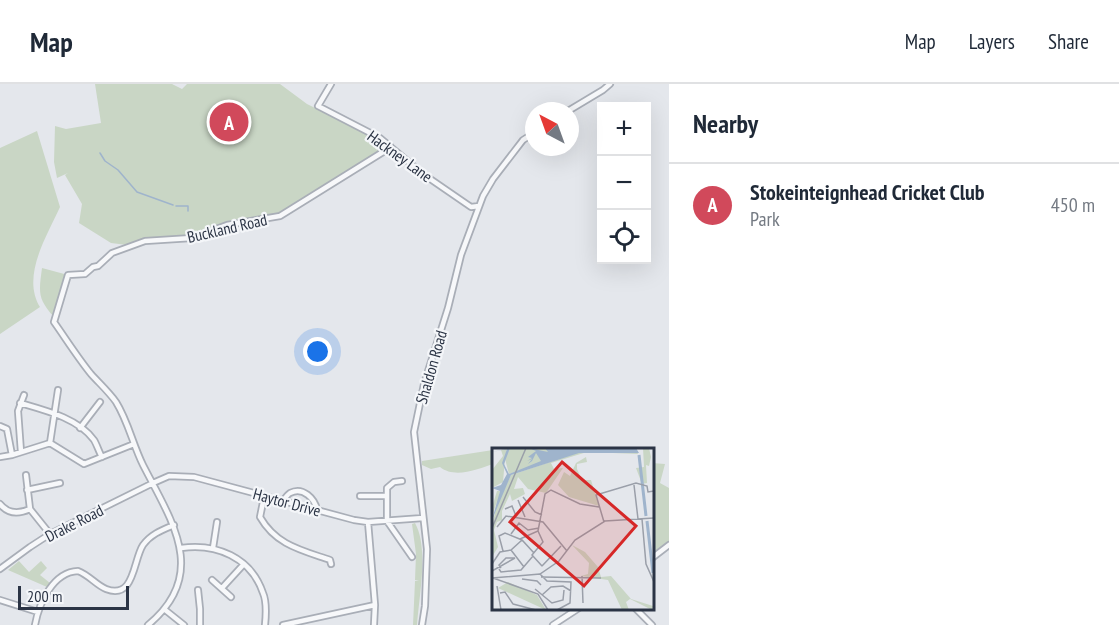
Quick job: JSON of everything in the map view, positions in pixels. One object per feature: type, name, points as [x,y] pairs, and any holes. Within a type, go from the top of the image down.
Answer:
[{"type":"street","name":"Hackney Lane","points":[[331,84],[318,106],[380,138],[423,174],[471,207]]},
{"type":"street","points":[[579,104],[610,84]]},
{"type":"street","name":"Shaldon Road","points":[[422,625],[427,549],[414,432],[424,384],[448,308],[461,255],[479,206],[493,179],[525,139]]},
{"type":"street","name":"Buckland Road","points":[[134,444],[116,402],[90,373],[54,321],[68,275],[85,274],[112,253],[145,241],[192,238],[227,225],[280,216],[391,147]]},
{"type":"street","points":[[474,220],[471,207],[479,206]]},
{"type":"street","points":[[50,443],[58,390]]},
{"type":"street","points":[[21,452],[18,419],[24,395]]},
{"type":"street","points":[[80,428],[100,402]]},
{"type":"street","points":[[20,404],[55,413],[80,428],[94,440],[102,458]]},
{"type":"street","points":[[0,426],[7,429],[12,455]]},
{"type":"street","points":[[0,457],[50,443],[84,464],[134,444],[174,525],[181,548],[182,568],[178,582],[164,609],[148,625]]},
{"type":"street","points":[[26,475],[30,509],[50,534]]},
{"type":"street","name":"Haytor Drive","points":[[153,483],[169,476],[194,477],[264,497],[368,522],[423,518]]},
{"type":"street","points":[[402,481],[389,485],[386,496],[387,521],[412,557]]},
{"type":"street","points":[[27,490],[60,483]]},
{"type":"street","name":"Drake Road","points":[[1,567],[50,534],[153,483]]},
{"type":"street","points":[[283,501],[290,493],[297,492],[308,495],[315,501],[317,510]]},
{"type":"street","points":[[360,496],[386,496]]},
{"type":"street","points":[[264,497],[260,517],[268,530],[279,540],[330,560],[331,564]]},
{"type":"street","points":[[0,504],[7,511],[13,512],[30,509]]},
{"type":"street","points":[[213,548],[217,522]]},
{"type":"street","points":[[368,522],[375,605],[374,625]]},
{"type":"street","points":[[35,625],[41,603],[64,575],[73,572],[83,573],[107,589],[124,588],[130,583],[143,546],[155,533],[174,525]]},
{"type":"street","points":[[654,556],[669,544]]},
{"type":"street","points":[[181,548],[197,546],[213,548],[231,555],[244,564],[254,574],[264,594],[265,625]]},
{"type":"street","points":[[222,588],[244,564]]},
{"type":"street","points":[[212,579],[231,597]]},
{"type":"street","points":[[198,590],[200,625]]},
{"type":"street","points":[[0,600],[38,612]]},
{"type":"street","points":[[283,625],[312,622],[375,605]]},
{"type":"street","points":[[164,609],[184,625]]},
{"type":"street","points":[[553,625],[577,610]]},
{"type":"street","points":[[636,610],[652,625]]},
{"type":"green space","points":[[95,84],[172,84],[182,89],[187,84],[280,84],[307,104],[376,138],[385,147],[279,214],[229,221],[191,236],[146,238],[127,245],[111,243],[79,223],[82,204],[65,175],[68,173],[57,178],[54,162],[55,126],[66,129],[101,123]]},
{"type":"green space","points":[[37,131],[60,207],[43,243],[35,269],[33,282],[40,307],[0,334],[0,148]]},
{"type":"green space","points":[[42,268],[68,275],[54,317],[40,294]]},
{"type":"green space","points":[[492,450],[492,464],[467,472],[446,471],[440,467],[431,469],[422,465],[422,461]]},
{"type":"green space","points":[[654,463],[665,464],[660,483],[669,488],[669,542],[654,555]]},
{"type":"green space","points":[[415,523],[422,545],[422,559],[417,625],[413,625],[415,581],[419,580],[415,580],[416,554],[412,524]]},
{"type":"green space","points":[[19,561],[29,572],[41,561],[47,568],[40,575],[50,583],[47,587],[8,570]]},
{"type":"waterway","points":[[100,153],[105,161],[118,170],[137,192],[173,205]]},
{"type":"waterway","points":[[176,206],[188,206],[188,211]]},
{"type":"place","name":"Stokeinteignhead Cricket Club","points":[[229,122]]}]
